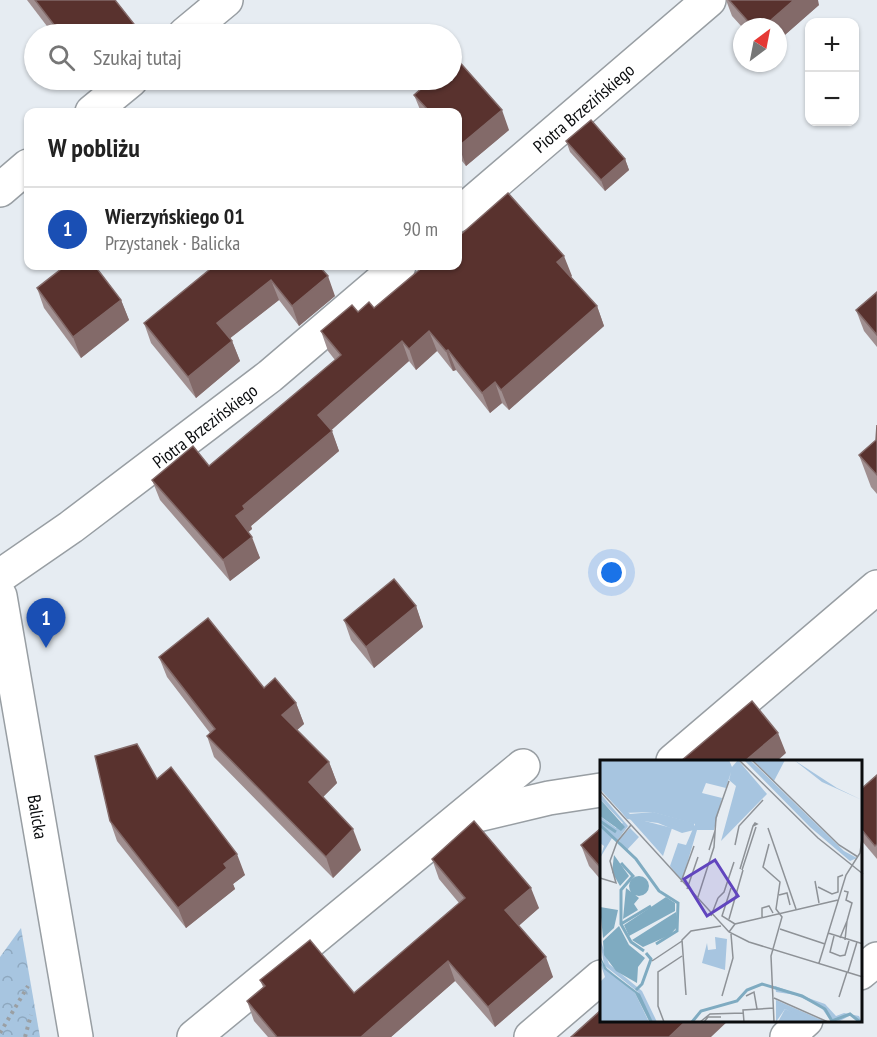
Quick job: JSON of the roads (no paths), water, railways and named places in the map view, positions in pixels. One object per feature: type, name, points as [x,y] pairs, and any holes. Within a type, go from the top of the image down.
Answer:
[{"type":"street","points":[[197,24],[226,0]]},
{"type":"street","name":"Piotra Brzezińskiego","points":[[462,212],[709,0]]},
{"type":"street","points":[[97,108],[119,90]]},
{"type":"street","points":[[0,190],[24,169]]},
{"type":"street","name":"Piotra Brzezińskiego","points":[[0,576],[71,527],[270,376],[394,270]]},
{"type":"street","points":[[674,760],[877,587]]},
{"type":"street","name":"Balicka","points":[[0,596],[76,1037]]},
{"type":"street","points":[[194,1037],[523,766]]},
{"type":"street","points":[[458,819],[549,798],[600,790]]},
{"type":"street","points":[[862,972],[877,959]]},
{"type":"street","points":[[531,1037],[600,978]]},
{"type":"street","points":[[787,1037],[804,1022]]},
{"type":"place","name":"Wierzyńskiego 01","points":[[46,648]]}]
